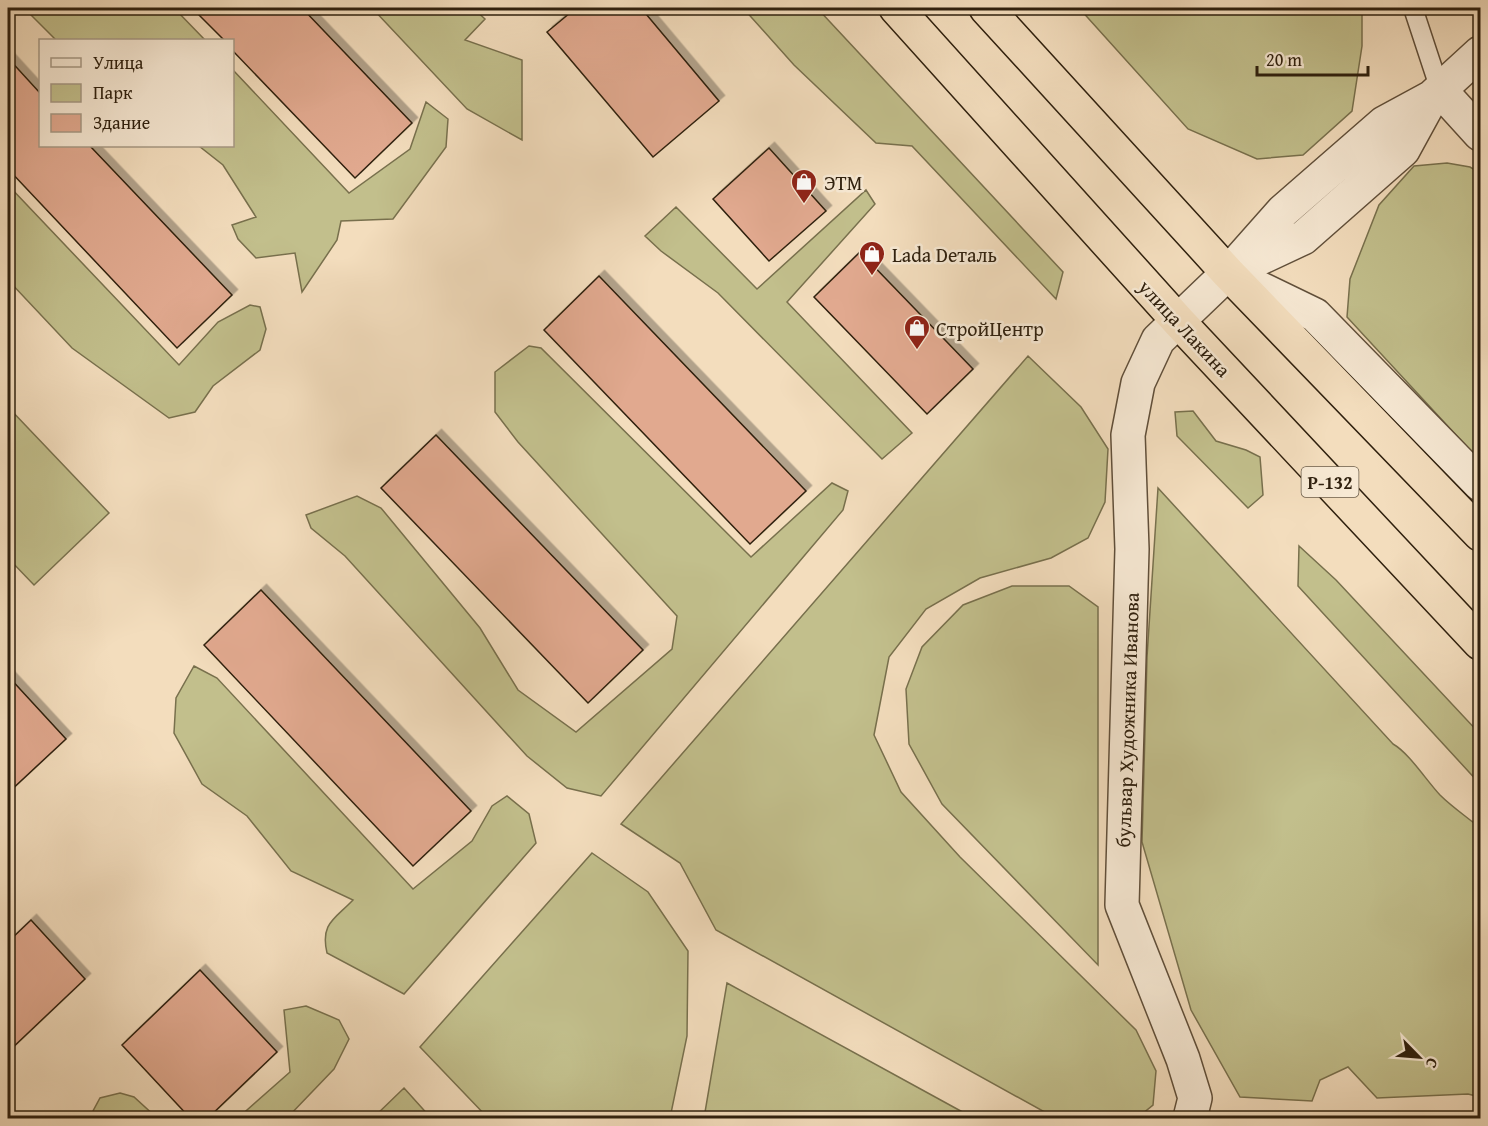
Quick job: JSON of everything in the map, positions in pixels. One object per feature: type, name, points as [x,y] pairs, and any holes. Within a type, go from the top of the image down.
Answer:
[{"type":"highway","name":"улица Лакина","points":[[896,8],[1179,322],[1480,643]]},
{"type":"highway","points":[[986,8],[1228,273],[1480,534]]},
{"type":"street","name":"бульвар Художника Иванова","points":[[1190,1119],[1195,1098],[1183,1059],[1122,905],[1132,549],[1128,435],[1138,383],[1158,340],[1228,273],[1283,211],[1384,123],[1436,93],[1480,53]]},
{"type":"street","points":[[1436,93],[1480,134]]},
{"type":"street","points":[[1228,273],[1315,315],[1480,484]]},
{"type":"lane","points":[[1413,8],[1436,93]]},
{"type":"green space","points":[[24,8],[174,8],[204,39],[55,39]]},
{"type":"green space","points":[[372,8],[473,8],[485,19],[465,40],[522,60],[522,140],[467,109]]},
{"type":"green space","points":[[743,8],[817,8],[1063,272],[1056,299],[912,146],[876,143],[794,65]]},
{"type":"green space","points":[[1079,8],[1362,8],[1362,46],[1352,111],[1303,155],[1257,159],[1188,129]]},
{"type":"green space","points":[[234,71],[349,193],[410,149],[426,102],[448,119],[446,147],[393,219],[341,221],[337,240],[302,292],[295,253],[256,258],[238,239],[232,225],[256,217],[223,165],[200,147],[234,147]]},
{"type":"green space","points":[[1447,163],[1470,167],[1480,173],[1480,461],[1347,317],[1350,279],[1379,205],[1414,166]]},
{"type":"green space","points":[[8,185],[179,365],[218,322],[250,305],[260,307],[266,329],[260,350],[213,386],[195,412],[169,418],[72,348],[8,280]]},
{"type":"green space","points":[[866,190],[875,204],[787,302],[912,433],[882,459],[718,293],[661,251],[645,236],[676,207],[757,289]]},
{"type":"green space","points":[[529,346],[541,348],[751,557],[832,483],[848,491],[843,510],[601,796],[567,788],[527,756],[345,556],[311,528],[306,515],[357,496],[381,508],[480,628],[518,690],[576,732],[672,649],[677,616],[518,442],[495,412],[495,372]]},
{"type":"green space","points":[[1028,356],[1081,407],[1108,449],[1105,502],[1088,538],[1051,558],[980,578],[926,609],[889,657],[874,735],[901,792],[960,857],[1136,1030],[1156,1071],[1153,1105],[1137,1118],[1050,1115],[716,930],[680,863],[621,824]]},
{"type":"green space","points":[[8,407],[109,513],[34,585],[8,558]]},
{"type":"green space","points":[[1193,411],[1216,441],[1260,457],[1263,495],[1248,508],[1177,436],[1175,412]]},
{"type":"green space","points":[[1158,488],[1393,744],[1411,760],[1440,795],[1480,828],[1480,1097],[1468,1094],[1377,1098],[1348,1067],[1320,1080],[1312,1101],[1240,1097],[1191,1010],[1142,842],[1147,657]]},
{"type":"green space","points":[[1299,546],[1336,580],[1480,734],[1480,784],[1298,586]]},
{"type":"green space","points":[[1012,586],[1069,586],[1098,607],[1098,965],[942,804],[909,744],[906,689],[922,647],[963,605]]},
{"type":"green space","points":[[194,666],[217,678],[413,889],[472,841],[492,806],[507,796],[529,814],[536,843],[404,994],[327,953],[325,943],[327,928],[353,900],[291,871],[247,816],[202,784],[174,733],[176,698]]},
{"type":"green space","points":[[592,853],[648,892],[688,951],[687,1036],[670,1118],[488,1118],[420,1047]]},
{"type":"green space","points":[[727,983],[968,1115],[951,1118],[704,1118]]},
{"type":"green space","points":[[306,1006],[339,1020],[349,1039],[334,1069],[287,1118],[238,1118],[290,1072],[284,1010]]},
{"type":"green space","points":[[404,1088],[431,1118],[373,1118]]},
{"type":"green space","points":[[120,1093],[134,1097],[157,1118],[94,1118],[93,1111],[100,1098]]},
{"type":"building","points":[[192,8],[302,8],[412,123],[355,178],[234,52],[234,39],[223,39]]},
{"type":"building","points":[[576,8],[641,8],[719,101],[653,157],[547,32]]},
{"type":"building","points":[[8,58],[39,92],[39,147],[91,147],[232,295],[177,348],[8,169]]},
{"type":"building","points":[[769,148],[826,211],[769,261],[713,199]]},
{"type":"building","points":[[860,252],[973,369],[927,414],[814,297]]},
{"type":"building","points":[[599,276],[806,491],[750,544],[544,330]]},
{"type":"building","points":[[436,435],[643,650],[588,703],[381,488]]},
{"type":"building","points":[[261,590],[471,811],[413,866],[204,645]]},
{"type":"building","points":[[8,676],[66,739],[8,793]]},
{"type":"building","points":[[31,920],[85,979],[8,1052],[8,942]]},
{"type":"building","points":[[200,970],[277,1052],[207,1119],[191,1119],[122,1045]]},
{"type":"place","name":"ЭТМ","points":[[804,205]]},
{"type":"place","name":"Lada Dеталь","points":[[872,277]]},
{"type":"place","name":"СтройЦентр","points":[[917,351]]}]
